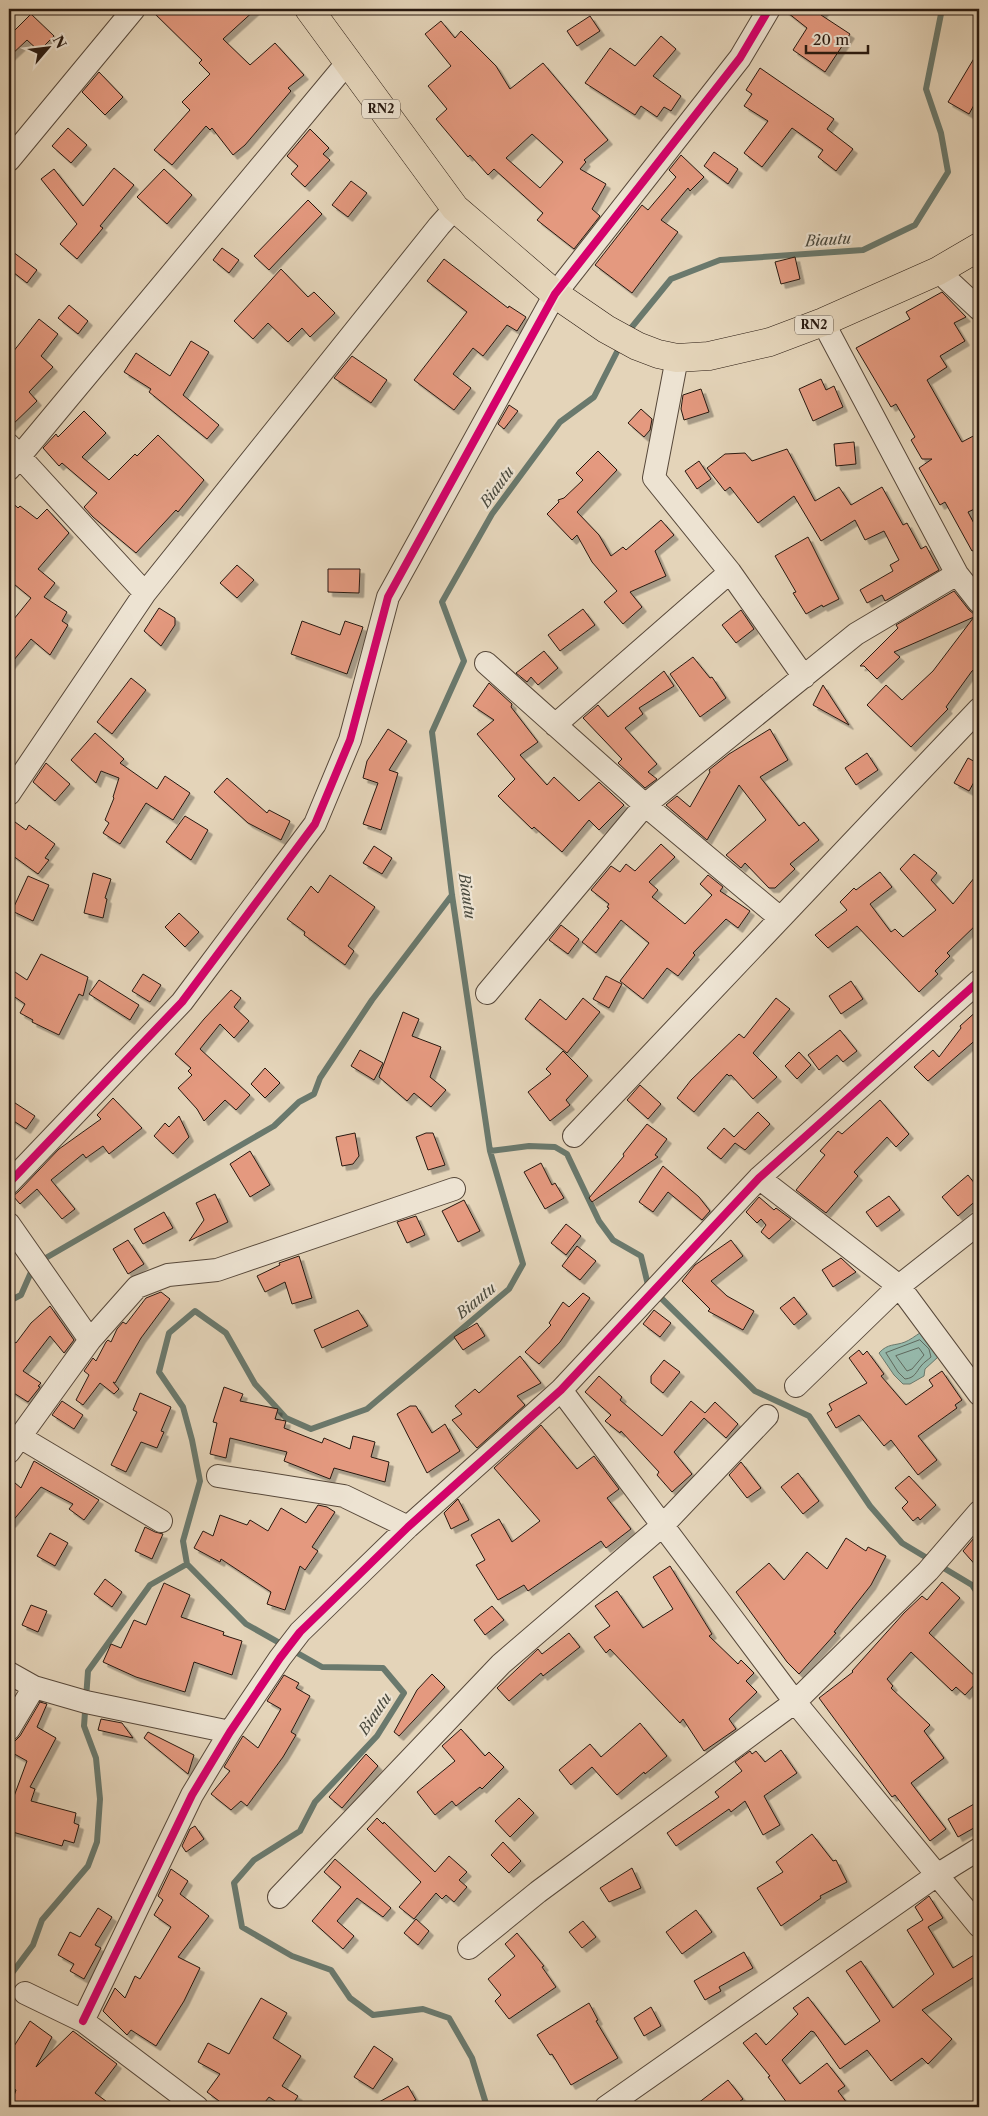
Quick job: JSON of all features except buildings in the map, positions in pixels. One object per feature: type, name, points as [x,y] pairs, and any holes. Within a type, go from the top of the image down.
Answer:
[{"type":"highway","name":"RN2","points":[[309,9],[455,208],[555,294],[606,330],[637,346],[658,354],[677,358],[709,356],[770,342],[823,322],[938,271],[979,247]]},
{"type":"street","points":[[9,160],[134,9]]},
{"type":"street","points":[[9,1183],[182,1002],[315,824],[350,740],[388,597],[555,294],[740,58],[769,9]]},
{"type":"street","points":[[144,593],[12,457],[347,63]]},
{"type":"street","points":[[9,794],[144,593],[438,226],[455,208]]},
{"type":"street","points":[[938,271],[979,309]]},
{"type":"street","points":[[823,322],[957,574],[979,602]]},
{"type":"street","points":[[677,358],[654,478],[730,572],[804,677]]},
{"type":"street","points":[[555,725],[730,572]]},
{"type":"street","points":[[488,993],[644,805],[856,634],[957,574]]},
{"type":"street","points":[[486,663],[644,805],[780,918]]},
{"type":"street","points":[[574,1136],[979,709]]},
{"type":"street","points":[[83,2021],[192,1795],[230,1732],[300,1632],[408,1527],[561,1390],[759,1178],[979,981]]},
{"type":"street","points":[[759,1178],[899,1286],[979,1394]]},
{"type":"street","points":[[161,1521],[14,1445],[90,1340],[137,1287],[168,1275],[217,1270],[454,1189]]},
{"type":"street","points":[[796,1386],[899,1286],[979,1223]]},
{"type":"street","points":[[9,1224],[90,1340]]},
{"type":"street","points":[[561,1390],[795,1702],[979,1926]]},
{"type":"street","points":[[279,1897],[501,1664],[663,1525],[767,1416]]},
{"type":"street","points":[[218,1476],[344,1496],[408,1527]]},
{"type":"street","points":[[469,1948],[538,1892],[795,1702],[934,1564],[979,1512]]},
{"type":"street","points":[[9,1673],[34,1687],[86,1702],[230,1732]]},
{"type":"street","points":[[9,1729],[34,1687]]},
{"type":"street","points":[[606,2107],[938,1875],[979,1850]]},
{"type":"street","points":[[25,1993],[83,2021],[197,2107]]},
{"type":"water","points":[[920,1333],[938,1357],[925,1369],[924,1376],[910,1384],[903,1384],[894,1375],[879,1353],[885,1348],[905,1342]]},
{"type":"waterway","name":"Biautu","points":[[627,333],[671,279],[720,260],[863,250],[915,225],[948,172],[941,133],[926,89],[942,9]]},
{"type":"waterway","name":"Biautu","points":[[487,2107],[472,2058],[449,2018],[423,2009],[373,2015],[350,1998],[331,1970],[292,1956],[242,1927],[234,1883],[254,1860],[300,1831],[315,1802],[377,1736],[404,1693],[383,1668],[322,1667],[246,1624],[187,1564],[183,1541],[200,1481],[183,1407],[159,1372],[169,1333],[195,1311],[226,1333],[255,1384],[286,1418],[311,1429],[367,1409],[509,1289],[523,1264],[490,1151],[452,895],[432,732],[464,661],[442,602],[492,514],[560,422],[594,397],[621,344]]},
{"type":"waterway","points":[[44,1259],[274,1126],[299,1102],[314,1094],[320,1078],[372,1000],[452,895]]},
{"type":"waterway","points":[[490,1151],[529,1146],[555,1147],[567,1154],[599,1221],[613,1240],[641,1256],[648,1285],[755,1391],[809,1416],[870,1506],[902,1543],[972,1585],[979,1595]]},
{"type":"waterway","points":[[9,1301],[21,1295],[32,1270]]},
{"type":"waterway","points":[[9,1992],[12,1973],[33,1945],[42,1920],[88,1866],[97,1842],[100,1799],[96,1758],[84,1726],[88,1671],[150,1585],[187,1564]]},
{"type":"cycle path","points":[[9,1183],[182,1002],[315,824],[350,740],[388,597],[555,294],[740,58],[769,9]]},
{"type":"cycle path","points":[[83,2021],[192,1795],[230,1732],[300,1632],[408,1527],[561,1390],[759,1178],[979,981]]}]
